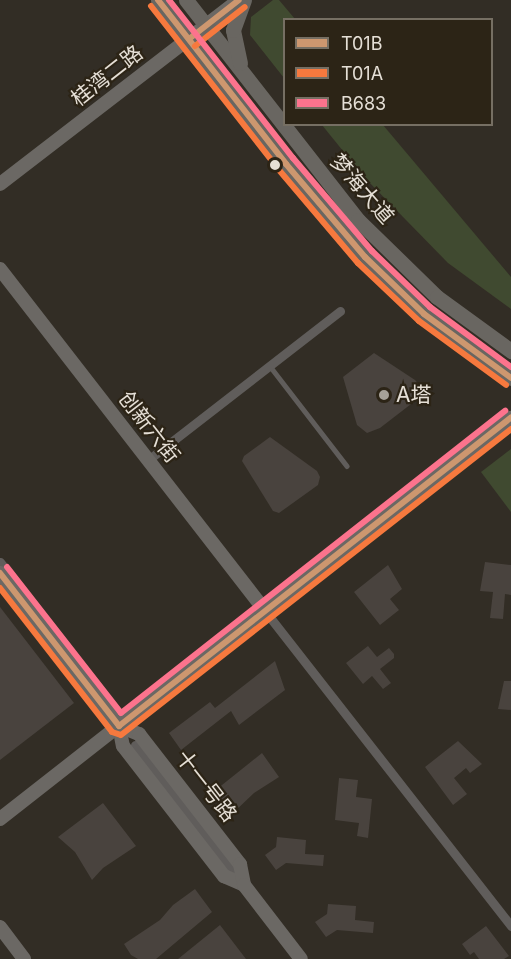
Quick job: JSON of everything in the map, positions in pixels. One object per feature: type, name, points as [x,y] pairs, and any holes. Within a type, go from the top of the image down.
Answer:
[{"type":"main road","name":"梦海大道","points":[[158,0],[286,164],[365,257],[424,314],[511,378]]},
{"type":"main road","name":"梦海大道","points":[[186,0],[330,187],[386,248],[437,297],[511,351]]},
{"type":"main road","points":[[244,0],[234,23],[233,39],[245,77]]},
{"type":"street","name":"桂湾二路","points":[[0,184],[239,0]]},
{"type":"street","name":"创新六街","points":[[0,269],[265,611]]},
{"type":"street","points":[[148,460],[340,311]]},
{"type":"street","points":[[0,819],[511,418]]},
{"type":"street","points":[[0,562],[47,623]]},
{"type":"street","name":"十一号路","points":[[0,573],[119,726],[123,746],[130,756],[224,876],[244,885]]},
{"type":"street","points":[[265,611],[511,926]]},
{"type":"street","name":"十一号路","points":[[119,726],[139,734],[240,864],[244,885],[301,959]]},
{"type":"street","points":[[135,745],[244,885]]},
{"type":"street","points":[[0,927],[24,959]]},
{"type":"lane","points":[[270,366],[347,466]]},
{"type":"green space","points":[[273,0],[279,0],[294,18],[283,18],[283,77],[250,35],[251,17]]},
{"type":"green space","points":[[323,126],[384,126],[511,277],[511,309],[448,263],[364,177]]},
{"type":"green space","points":[[511,449],[511,512],[481,472]]},
{"type":"building","name":"A塔","points":[[374,353],[415,380],[422,388],[422,393],[380,428],[367,433],[357,425],[343,377]]},
{"type":"building","points":[[270,437],[317,471],[320,477],[318,485],[279,513],[273,511],[242,461],[244,456]]},
{"type":"building","points":[[485,562],[511,565],[511,595],[505,594],[503,619],[490,618],[493,592],[480,591]]},
{"type":"building","points":[[388,565],[402,589],[390,599],[399,610],[380,625],[354,592]]},
{"type":"building","points":[[0,607],[74,703],[0,760]]},
{"type":"building","points":[[368,646],[377,657],[389,648],[394,654],[394,658],[380,669],[391,683],[383,689],[372,676],[363,684],[346,663]]},
{"type":"building","points":[[275,661],[285,690],[239,725],[231,711],[181,750],[169,733],[210,702],[215,708]]},
{"type":"building","points":[[504,681],[511,681],[511,710],[498,709]]},
{"type":"building","points":[[458,741],[482,764],[470,773],[466,768],[454,778],[467,794],[453,805],[425,767]]},
{"type":"building","points":[[262,753],[279,777],[254,793],[232,814],[225,802],[212,793]]},
{"type":"building","points":[[339,778],[358,780],[356,797],[372,799],[368,838],[357,836],[359,823],[335,820]]},
{"type":"building","points":[[103,803],[136,846],[103,868],[92,880],[75,852],[58,837]]},
{"type":"building","points":[[277,837],[306,840],[305,854],[324,855],[323,866],[286,863],[276,870],[265,855],[276,847]]},
{"type":"building","points":[[195,889],[212,912],[156,959],[138,959],[131,955],[124,944],[160,920],[173,905]]},
{"type":"building","points":[[328,904],[356,906],[355,920],[374,922],[373,933],[337,930],[326,937],[315,922],[327,914]]},
{"type":"building","points":[[220,925],[246,959],[178,959]]},
{"type":"building","points":[[486,926],[509,956],[504,959],[479,959],[474,952],[470,955],[462,944]]},
{"type":"transit line","name":"T01B","points":[[158,0],[286,164],[365,257],[424,314],[511,378]]},
{"type":"transit line","name":"B683","points":[[169,0],[293,158],[372,251],[430,307],[511,367]]},
{"type":"transit line","name":"T01B","points":[[189,39],[239,0]]},
{"type":"transit line","name":"T01A","points":[[151,6],[279,170],[358,263],[419,321],[506,385]]},
{"type":"transit line","name":"T01A","points":[[195,46],[245,7]]},
{"type":"transit line","name":"B683","points":[[7,567],[121,713],[505,411]]},
{"type":"transit line","name":"T01B","points":[[0,573],[119,726],[511,418]]},
{"type":"transit line","name":"T01A","points":[[0,588],[112,732],[121,735],[511,429]]},
{"type":"place","name":"A塔","points":[[384,395]]}]
